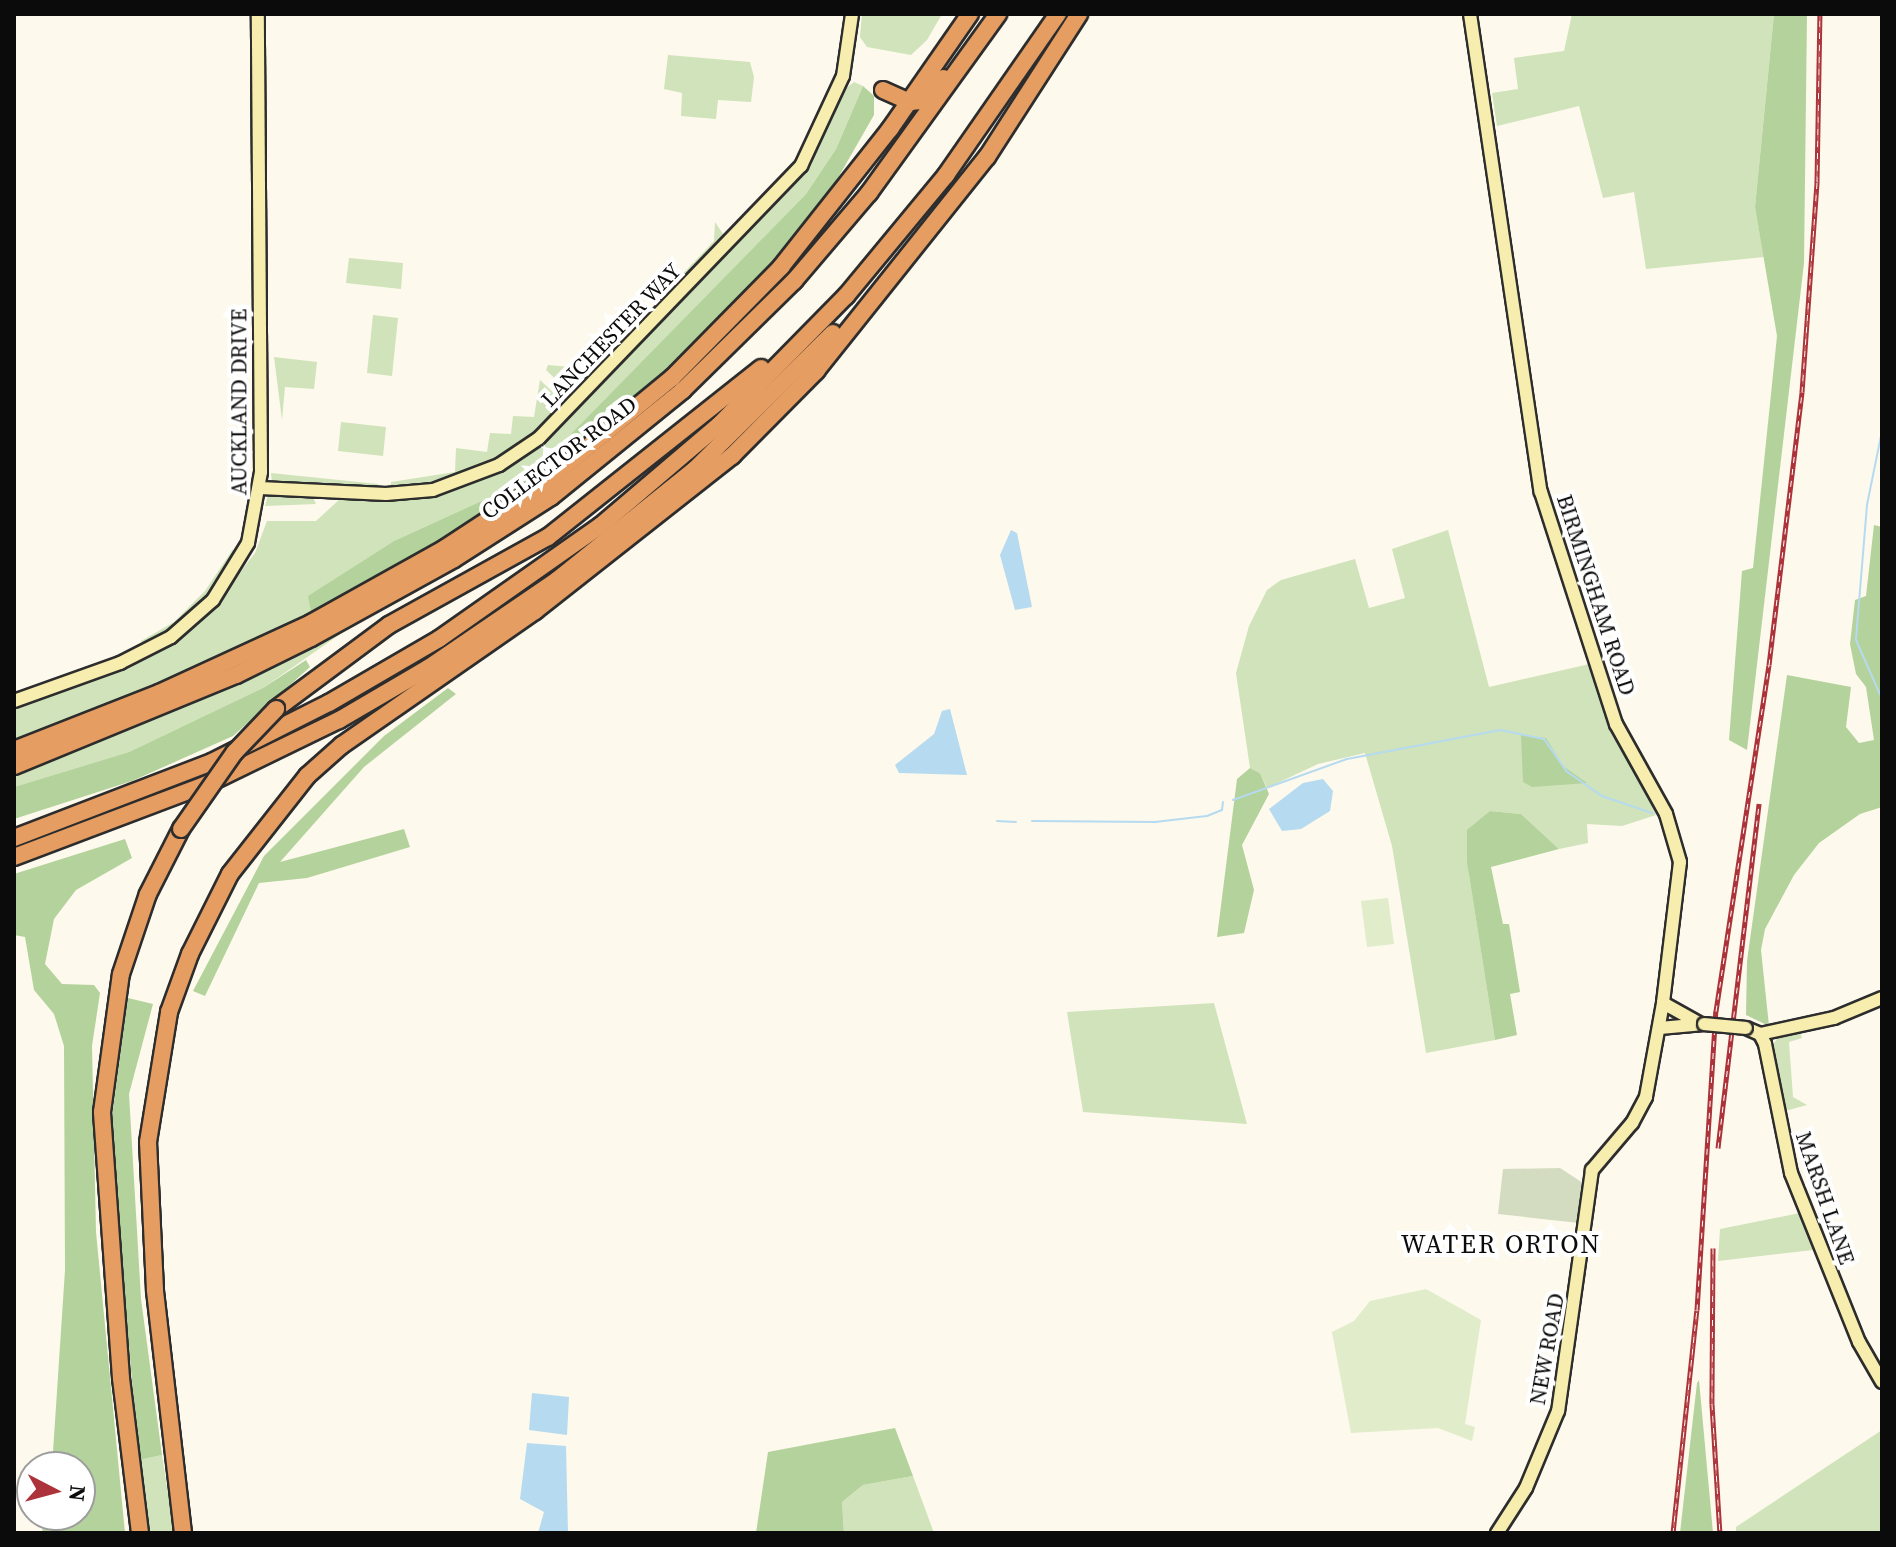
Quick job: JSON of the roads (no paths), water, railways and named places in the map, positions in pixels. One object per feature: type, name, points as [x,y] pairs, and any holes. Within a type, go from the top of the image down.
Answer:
[{"type":"highway","name":"COLLECTOR ROAD","points":[[14,750],[159,693],[311,623],[445,548],[544,483],[661,387],[728,324],[813,229],[910,102],[970,14]]},
{"type":"highway","name":"COLLECTOR ROAD","points":[[14,766],[185,697],[311,638],[454,559],[551,497],[683,390],[794,281],[878,182],[996,14]]},
{"type":"highway","points":[[883,90],[910,102],[933,92],[996,14]]},
{"type":"highway","points":[[14,838],[212,762],[329,703],[439,639],[521,584],[653,481],[720,424],[846,296],[955,163],[1058,14]]},
{"type":"highway","points":[[183,1533],[155,1290],[148,1142],[169,1012],[190,954],[230,874],[307,776],[342,745],[535,611],[732,456],[816,371],[987,157],[1079,14]]},
{"type":"highway","points":[[14,857],[218,778],[339,720],[493,625],[694,470],[802,366],[916,244]]},
{"type":"highway","points":[[140,1533],[121,1378],[102,1112],[121,974],[148,894],[181,829],[234,753],[276,709],[389,625],[548,537],[602,499],[846,296]]},
{"type":"main road","name":"AUCKLAND DRIVE","points":[[14,701],[135,657],[189,624],[213,600],[243,554],[260,488],[258,14]]},
{"type":"main road","name":"LANCHESTER WAY","points":[[260,488],[386,494],[433,490],[499,465],[539,438],[801,166],[843,76],[852,14]]},
{"type":"main road","name":"BIRMINGHAM ROAD","points":[[1470,14],[1541,492],[1616,724],[1666,814],[1680,862],[1660,1028],[1642,1107],[1597,1159]]},
{"type":"main road","points":[[1660,1028],[1702,1023],[1746,1028],[1760,1034],[1834,1018],[1882,998]]},
{"type":"main road","points":[[1663,1003],[1702,1023]]},
{"type":"main road","name":"MARSH LANE","points":[[1760,1034],[1791,1173],[1859,1342],[1882,1382]]},
{"type":"main road","name":"NEW ROAD","points":[[1497,1533],[1526,1488],[1558,1411],[1597,1159]]},
{"type":"water","points":[[1011,530],[1017,533],[1032,607],[1015,610],[1000,555]]},
{"type":"water","points":[[950,709],[967,775],[899,773],[895,765],[934,734],[942,711]]},
{"type":"water","points":[[1323,779],[1333,791],[1330,811],[1301,829],[1282,831],[1269,809],[1303,783]]},
{"type":"water","points":[[532,1393],[569,1397],[567,1435],[529,1430]]},
{"type":"water","points":[[527,1443],[566,1446],[568,1533],[538,1533],[544,1512],[520,1499]]},
{"type":"waterway","points":[[1882,431],[1867,505],[1856,640],[1882,699]]},
{"type":"waterway","points":[[1233,800],[1347,759],[1500,730],[1544,739],[1566,771],[1602,796],[1652,813]]},
{"type":"waterway","points":[[1032,821],[1155,822],[1207,816],[1222,810],[1223,802]]},
{"type":"waterway","points":[[997,821],[1016,822]]},
{"type":"railway","points":[[1673,1533],[1697,1310],[1716,1011],[1769,665],[1802,392],[1817,182],[1820,14]]},
{"type":"railway","points":[[1718,1148],[1759,803]]},
{"type":"railway","points":[[1713,1248],[1712,1404],[1720,1533]]},
{"type":"district","name":"WATER ORTON","points":[[1501,1245]]}]
